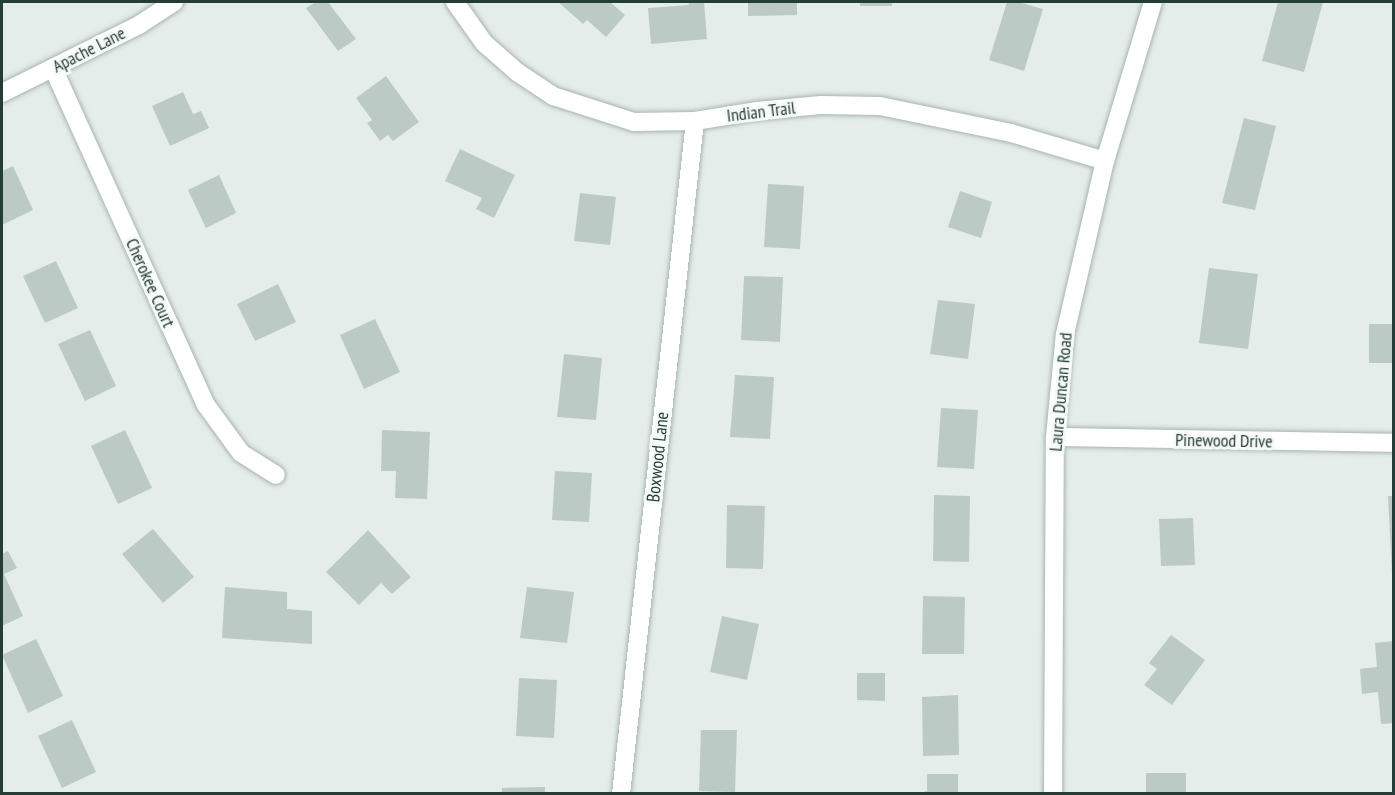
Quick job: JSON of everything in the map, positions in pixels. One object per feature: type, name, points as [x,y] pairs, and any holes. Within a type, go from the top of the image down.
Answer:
[{"type":"street","name":"Apache Lane","points":[[2,93],[139,25],[174,2]]},
{"type":"street","name":"Indian Trail","points":[[455,2],[484,43],[517,72],[553,96],[592,111],[634,122],[695,121],[757,111],[820,105],[880,106],[1011,133],[1105,160]]},
{"type":"street","name":"Laura Duncan Road","points":[[1053,794],[1055,437],[1065,334],[1105,160],[1153,2]]},
{"type":"street","name":"Cherokee Court","points":[[53,68],[206,405],[241,453],[276,475]]},
{"type":"street","name":"Boxwood Lane","points":[[621,794],[695,121]]},
{"type":"street","name":"Pinewood Drive","points":[[1055,437],[1394,443]]},
{"type":"building","points":[[316,2],[328,2],[356,39],[338,51],[306,8]]},
{"type":"building","points":[[558,2],[610,2],[625,15],[606,37],[587,20],[583,24]]},
{"type":"building","points":[[688,2],[704,2],[707,39],[651,44],[648,8],[689,5]]},
{"type":"building","points":[[748,2],[797,2],[797,15],[748,16]]},
{"type":"building","points":[[860,2],[892,2],[892,6],[860,6]]},
{"type":"building","points":[[1007,2],[1018,2],[1043,9],[1024,71],[989,60]]},
{"type":"building","points":[[1278,2],[1323,2],[1304,72],[1262,61]]},
{"type":"building","points":[[386,76],[419,122],[393,141],[388,135],[380,141],[367,123],[372,120],[356,98]]},
{"type":"building","points":[[183,92],[193,114],[201,111],[209,128],[170,146],[152,106]]},
{"type":"building","points":[[1244,118],[1276,126],[1255,210],[1222,203]]},
{"type":"building","points":[[460,149],[515,175],[494,218],[476,209],[482,198],[445,181]]},
{"type":"building","points":[[13,166],[33,210],[2,225],[2,171]]},
{"type":"building","points":[[219,175],[236,213],[206,228],[188,190]]},
{"type":"building","points":[[768,184],[804,186],[800,249],[764,247]]},
{"type":"building","points":[[960,191],[992,202],[981,238],[948,227]]},
{"type":"building","points":[[580,193],[616,197],[610,245],[574,241]]},
{"type":"building","points":[[56,261],[78,308],[45,323],[23,276]]},
{"type":"building","points":[[1209,268],[1258,274],[1248,349],[1199,343]]},
{"type":"building","points":[[744,276],[783,277],[780,342],[741,340]]},
{"type":"building","points":[[278,284],[296,322],[255,341],[237,304]]},
{"type":"building","points":[[938,300],[975,304],[968,359],[930,354]]},
{"type":"building","points":[[375,319],[400,372],[364,389],[340,335]]},
{"type":"building","points":[[1369,324],[1394,324],[1394,363],[1369,363]]},
{"type":"building","points":[[90,330],[116,386],[85,401],[58,344]]},
{"type":"building","points":[[564,354],[602,358],[596,420],[557,417]]},
{"type":"building","points":[[735,375],[774,377],[770,439],[730,437]]},
{"type":"building","points":[[941,408],[978,410],[974,469],[937,467]]},
{"type":"building","points":[[125,430],[152,488],[118,504],[91,446]]},
{"type":"building","points":[[382,430],[430,432],[427,499],[395,498],[396,471],[381,471]]},
{"type":"building","points":[[555,471],[592,473],[589,522],[552,520]]},
{"type":"building","points":[[934,495],[970,496],[969,562],[933,561]]},
{"type":"building","points":[[1388,496],[1394,496],[1394,574],[1392,574]]},
{"type":"building","points":[[727,505],[765,506],[763,569],[726,568]]},
{"type":"building","points":[[1193,518],[1195,565],[1161,566],[1159,519]]},
{"type":"building","points":[[153,529],[194,577],[163,603],[122,554]]},
{"type":"building","points":[[368,530],[411,577],[392,594],[381,583],[359,605],[326,572]]},
{"type":"building","points":[[8,551],[17,568],[4,574],[23,616],[2,626],[2,554]]},
{"type":"building","points":[[225,587],[287,592],[287,609],[312,611],[312,644],[222,638]]},
{"type":"building","points":[[527,587],[574,592],[567,643],[520,638]]},
{"type":"building","points":[[923,596],[965,597],[964,654],[922,654]]},
{"type":"building","points":[[722,616],[759,624],[747,680],[710,672]]},
{"type":"building","points":[[1171,635],[1205,660],[1172,705],[1144,685],[1157,669],[1149,663]]},
{"type":"building","points":[[36,639],[63,696],[28,713],[2,655]]},
{"type":"building","points":[[1394,641],[1394,723],[1381,724],[1378,692],[1362,694],[1360,669],[1377,667],[1375,643]]},
{"type":"building","points":[[857,673],[885,673],[885,701],[857,700]]},
{"type":"building","points":[[519,678],[557,680],[554,738],[516,736]]},
{"type":"building","points":[[958,695],[959,755],[923,756],[922,697]]},
{"type":"building","points":[[72,720],[96,772],[62,788],[38,736]]},
{"type":"building","points":[[701,730],[737,730],[735,792],[699,791]]},
{"type":"building","points":[[1146,773],[1186,773],[1186,794],[1146,794]]},
{"type":"building","points":[[927,774],[958,774],[958,794],[915,794],[927,791]]},
{"type":"building","points":[[545,787],[545,794],[502,794],[502,788]]}]
